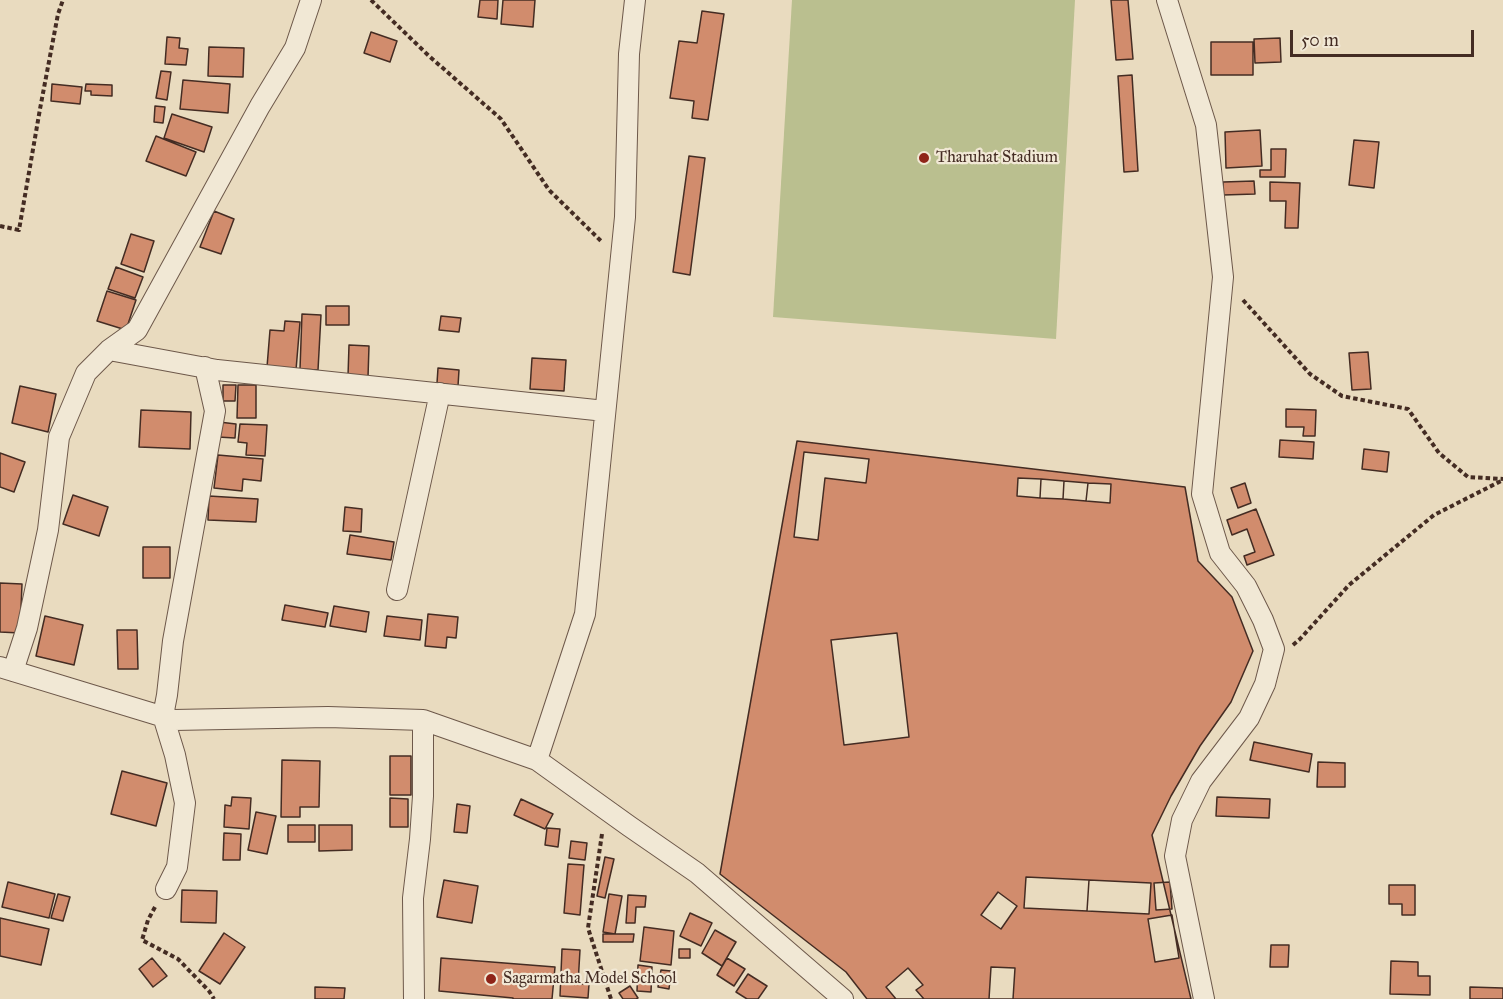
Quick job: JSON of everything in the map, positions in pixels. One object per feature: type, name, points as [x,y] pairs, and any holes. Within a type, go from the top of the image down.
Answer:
[{"type":"street","points":[[311,0],[295,48],[260,106],[137,330],[109,350],[86,373],[59,437],[48,530],[27,628],[6,669],[174,720],[327,717],[423,720],[537,760],[697,873],[843,999]]},
{"type":"street","points":[[537,760],[585,614],[625,217],[629,54],[635,0]]},
{"type":"street","points":[[1167,0],[1206,125],[1223,277],[1203,494],[1220,553],[1246,586],[1263,620],[1274,650],[1265,684],[1249,718],[1201,781],[1182,820],[1175,856],[1204,999]]},
{"type":"street","points":[[109,350],[229,371],[605,411]]},
{"type":"street","points":[[166,889],[177,867],[185,803],[175,755],[163,716],[173,641],[215,411],[205,367]]},
{"type":"street","points":[[398,590],[440,393]]},
{"type":"street","points":[[414,999],[413,898],[423,796],[423,720]]},
{"type":"path","points":[[0,226],[19,230],[58,14],[63,0]]},
{"type":"path","points":[[371,0],[429,56],[501,118],[549,190],[621,263]]},
{"type":"path","points":[[1223,277],[1310,374],[1342,396],[1408,409],[1439,453],[1468,477],[1503,479]]},
{"type":"path","points":[[1271,662],[1300,639],[1349,585],[1434,515],[1503,479]]},
{"type":"path","points":[[606,809],[588,928],[611,999]]},
{"type":"path","points":[[166,889],[148,920],[142,940],[178,959],[214,999]]},
{"type":"green space","name":"Tharuhat Stadium","points":[[792,0],[1075,0],[1056,339],[773,317]]},
{"type":"building","points":[[480,0],[498,0],[497,19],[478,17]]},
{"type":"building","points":[[503,0],[535,0],[533,27],[501,24]]},
{"type":"building","points":[[1111,0],[1128,0],[1133,59],[1116,60]]},
{"type":"building","points":[[702,11],[724,14],[708,120],[692,118],[694,101],[670,98],[679,41],[697,43]]},
{"type":"building","points":[[371,32],[397,41],[390,62],[364,53]]},
{"type":"building","points":[[167,37],[180,38],[179,48],[188,49],[186,65],[165,64]]},
{"type":"building","points":[[1280,38],[1281,62],[1255,63],[1254,39]]},
{"type":"building","points":[[1211,42],[1253,42],[1253,75],[1211,75]]},
{"type":"building","points":[[209,47],[244,48],[243,77],[208,76]]},
{"type":"building","points":[[161,71],[171,72],[167,100],[156,98]]},
{"type":"building","points":[[1132,75],[1138,171],[1124,172],[1118,76]]},
{"type":"building","points":[[183,80],[230,84],[228,113],[180,109]]},
{"type":"building","points":[[52,84],[82,87],[80,104],[51,101]]},
{"type":"building","points":[[86,84],[112,85],[112,96],[91,95],[91,91],[85,91]]},
{"type":"building","points":[[155,106],[165,107],[163,123],[154,122]]},
{"type":"building","points":[[172,114],[212,127],[204,152],[164,138]]},
{"type":"building","points":[[1260,130],[1262,166],[1226,168],[1225,132]]},
{"type":"building","points":[[156,136],[196,152],[186,176],[146,161]]},
{"type":"building","points":[[1354,140],[1379,142],[1374,188],[1349,185]]},
{"type":"building","points":[[1271,149],[1286,149],[1285,177],[1260,177],[1260,170],[1271,170]]},
{"type":"building","points":[[689,156],[705,158],[690,275],[673,272]]},
{"type":"building","points":[[1254,181],[1255,194],[1223,195],[1223,182]]},
{"type":"building","points":[[1270,182],[1300,183],[1298,228],[1285,228],[1286,201],[1270,201]]},
{"type":"building","points":[[214,211],[234,219],[221,254],[200,247]]},
{"type":"building","points":[[131,234],[154,241],[144,272],[121,264]]},
{"type":"building","points":[[116,267],[143,277],[135,298],[108,289]]},
{"type":"building","points":[[107,291],[136,300],[126,330],[97,321]]},
{"type":"building","points":[[326,306],[349,306],[349,325],[326,325]]},
{"type":"building","points":[[302,314],[321,315],[318,370],[300,369]]},
{"type":"building","points":[[441,316],[461,318],[459,332],[439,330]]},
{"type":"building","points":[[285,321],[300,322],[296,370],[267,367],[270,330],[284,331]]},
{"type":"building","points":[[349,345],[369,346],[368,377],[348,376]]},
{"type":"building","points":[[1368,352],[1371,389],[1352,390],[1349,353]]},
{"type":"building","points":[[532,358],[566,360],[564,391],[530,389]]},
{"type":"building","points":[[438,368],[459,370],[458,386],[437,383]]},
{"type":"building","points":[[223,385],[236,385],[235,401],[223,401]]},
{"type":"building","points":[[238,385],[256,385],[256,418],[237,418]]},
{"type":"building","points":[[20,386],[56,394],[48,432],[12,423]]},
{"type":"building","points":[[1286,409],[1316,410],[1315,436],[1303,436],[1304,427],[1286,427]]},
{"type":"building","points":[[141,410],[191,412],[190,449],[139,447]]},
{"type":"building","points":[[219,422],[236,424],[235,438],[218,437]]},
{"type":"building","points":[[240,424],[267,425],[265,456],[246,455],[247,443],[238,442]]},
{"type":"building","points":[[1280,440],[1314,442],[1313,459],[1279,457]]},
{"type":"building","points":[[797,441],[1185,487],[1198,561],[1232,597],[1253,651],[1231,702],[1200,746],[1152,835],[1191,999],[867,999],[846,972],[720,874]]},
{"type":"building","points":[[1364,449],[1389,452],[1387,472],[1362,469]]},
{"type":"building","points":[[804,452],[869,459],[866,483],[825,478],[818,540],[794,537]]},
{"type":"building","points":[[0,453],[25,462],[14,492],[0,487]]},
{"type":"building","points":[[218,455],[263,459],[261,481],[243,479],[242,491],[214,488]]},
{"type":"building","points":[[1018,478],[1041,479],[1040,498],[1017,496]]},
{"type":"building","points":[[1041,479],[1064,481],[1063,499],[1040,498]]},
{"type":"building","points":[[1064,481],[1088,483],[1086,501],[1063,499]]},
{"type":"building","points":[[1088,483],[1111,484],[1110,503],[1086,501]]},
{"type":"building","points":[[1245,483],[1251,503],[1238,508],[1231,488]]},
{"type":"building","points":[[73,495],[108,507],[99,536],[63,524]]},
{"type":"building","points":[[209,496],[258,499],[256,522],[208,520]]},
{"type":"building","points":[[345,507],[362,509],[361,532],[343,531]]},
{"type":"building","points":[[1256,509],[1274,555],[1247,565],[1244,556],[1255,552],[1247,529],[1232,535],[1227,520]]},
{"type":"building","points":[[350,535],[394,542],[391,560],[347,554]]},
{"type":"building","points":[[143,547],[170,547],[170,578],[143,578]]},
{"type":"building","points":[[0,583],[22,584],[20,633],[0,632]]},
{"type":"building","points":[[285,605],[328,613],[325,627],[282,620]]},
{"type":"building","points":[[334,606],[369,612],[366,632],[330,626]]},
{"type":"building","points":[[428,614],[458,617],[456,638],[447,637],[446,648],[425,646]]},
{"type":"building","points":[[45,616],[83,625],[74,665],[36,656]]},
{"type":"building","points":[[387,616],[422,620],[420,640],[384,636]]},
{"type":"building","points":[[117,630],[137,630],[138,669],[118,669]]},
{"type":"building","points":[[897,633],[909,737],[844,745],[831,640]]},
{"type":"building","points":[[1254,742],[1312,754],[1309,772],[1250,760]]},
{"type":"building","points":[[390,756],[411,756],[411,795],[390,795]]},
{"type":"building","points":[[282,760],[320,761],[319,807],[300,807],[300,817],[281,817]]},
{"type":"building","points":[[1318,762],[1345,763],[1345,787],[1317,787]]},
{"type":"building","points":[[122,771],[167,783],[156,826],[111,814]]},
{"type":"building","points":[[232,797],[251,798],[249,829],[224,827],[225,805],[231,806]]},
{"type":"building","points":[[1217,797],[1270,799],[1269,818],[1216,816]]},
{"type":"building","points":[[390,798],[408,799],[408,827],[390,827]]},
{"type":"building","points":[[521,799],[553,814],[545,829],[514,815]]},
{"type":"building","points":[[457,804],[470,806],[467,833],[454,832]]},
{"type":"building","points":[[256,812],[276,816],[267,854],[248,850]]},
{"type":"building","points":[[288,825],[315,825],[315,842],[288,842]]},
{"type":"building","points":[[319,825],[352,825],[352,850],[319,851]]},
{"type":"building","points":[[547,828],[560,829],[558,847],[545,845]]},
{"type":"building","points":[[224,833],[241,834],[240,860],[223,860]]},
{"type":"building","points":[[571,841],[587,843],[585,860],[569,858]]},
{"type":"building","points":[[605,857],[614,859],[605,898],[597,896]]},
{"type":"building","points":[[568,864],[584,865],[580,915],[564,913]]},
{"type":"building","points":[[1026,877],[1089,880],[1087,911],[1024,908]]},
{"type":"building","points":[[444,880],[478,886],[472,923],[437,917]]},
{"type":"building","points":[[1089,880],[1151,883],[1149,914],[1087,911]]},
{"type":"building","points":[[8,882],[55,894],[49,918],[2,907]]},
{"type":"building","points":[[1170,882],[1172,909],[1156,910],[1154,883]]},
{"type":"building","points":[[1389,885],[1415,885],[1415,915],[1402,915],[1402,904],[1389,904]]},
{"type":"building","points":[[182,890],[217,891],[216,923],[181,922]]},
{"type":"building","points":[[998,892],[1017,906],[1001,929],[981,915]]},
{"type":"building","points":[[58,894],[70,897],[63,921],[51,918]]},
{"type":"building","points":[[609,894],[622,896],[615,934],[603,932]]},
{"type":"building","points":[[628,895],[646,896],[645,907],[636,907],[635,923],[626,923]]},
{"type":"building","points":[[690,913],[712,923],[701,946],[680,936]]},
{"type":"building","points":[[1172,915],[1179,958],[1155,962],[1148,919]]},
{"type":"building","points":[[0,918],[49,929],[41,965],[0,956]]},
{"type":"building","points":[[644,927],[674,931],[671,965],[640,961]]},
{"type":"building","points":[[715,930],[736,942],[722,966],[702,953]]},
{"type":"building","points":[[224,933],[245,947],[220,984],[199,971]]},
{"type":"building","points":[[603,934],[634,934],[633,942],[603,942]]},
{"type":"building","points":[[1271,945],[1289,945],[1288,967],[1270,967]]},
{"type":"building","points":[[562,949],[580,950],[578,984],[589,984],[588,998],[560,996]]},
{"type":"building","points":[[679,949],[690,949],[690,958],[679,958]]},
{"type":"building","points":[[152,958],[167,976],[153,987],[139,969]]},
{"type":"building","name":"Sagarmatha Model School","points":[[441,958],[555,967],[552,999],[513,999],[439,991]]},
{"type":"building","points":[[727,958],[745,969],[734,986],[717,975]]},
{"type":"building","points":[[1391,961],[1418,962],[1418,976],[1430,976],[1430,995],[1390,994]]},
{"type":"building","points":[[638,965],[652,967],[651,992],[637,991]]},
{"type":"building","points":[[991,967],[1015,968],[1013,999],[989,999]]},
{"type":"building","points":[[908,968],[923,985],[916,990],[924,999],[896,999],[886,987]]},
{"type":"building","points":[[661,970],[671,971],[669,989],[658,987]]},
{"type":"building","points":[[748,974],[767,986],[758,999],[747,999],[736,992]]},
{"type":"building","points":[[630,986],[638,998],[623,999],[619,993]]},
{"type":"building","points":[[315,987],[345,988],[344,999],[315,999]]},
{"type":"building","points":[[1470,987],[1503,988],[1503,999],[1470,999]]},
{"type":"place","name":"Tharuhat Stadium","points":[[924,158]]},
{"type":"place","name":"Sagarmatha Model School","points":[[491,979]]}]
